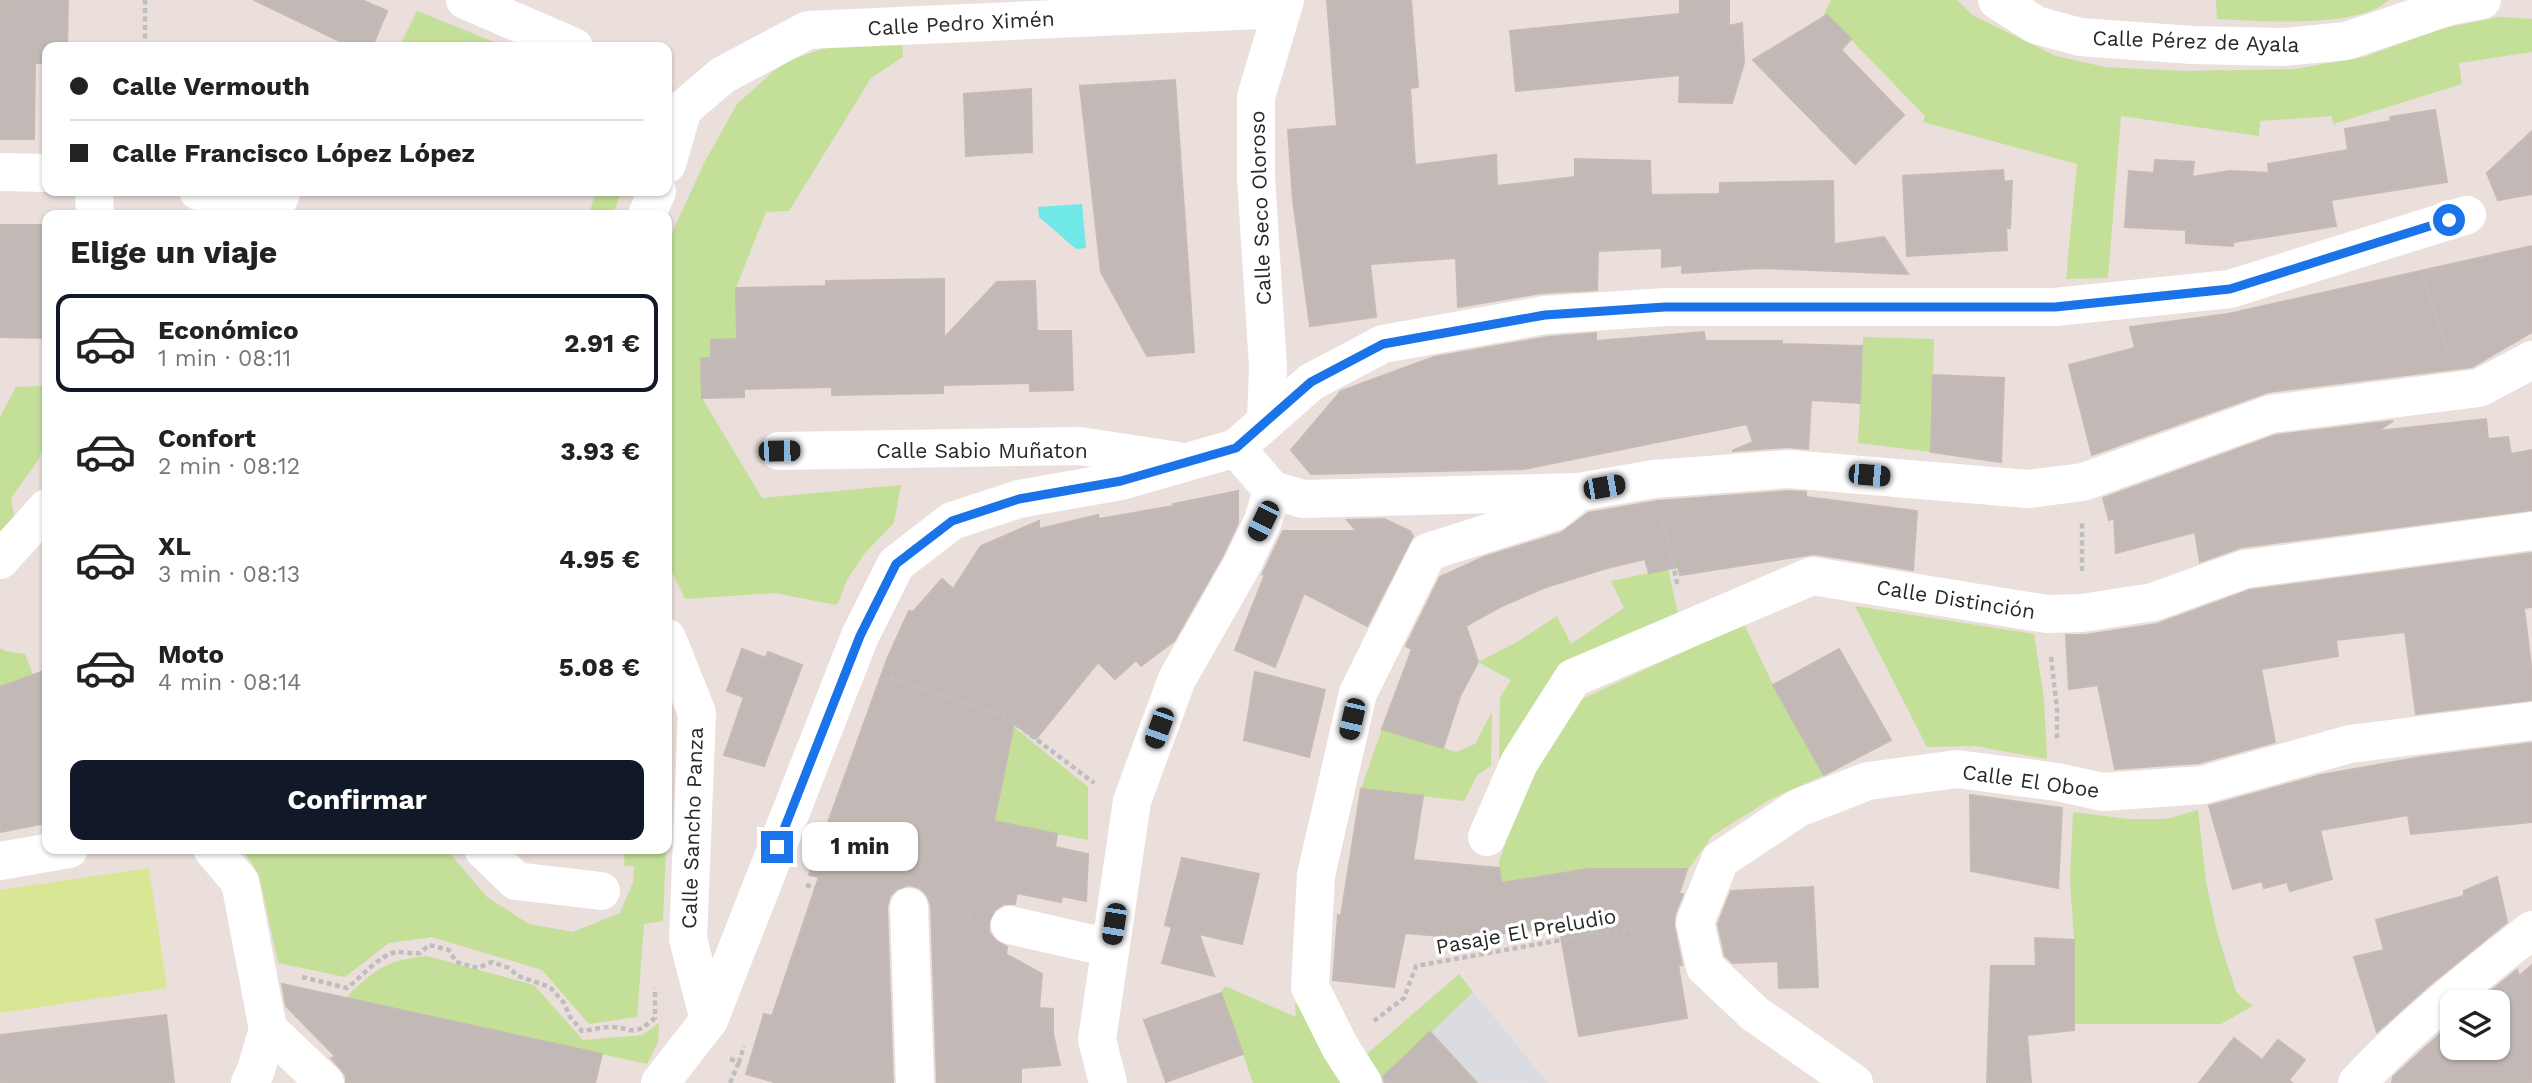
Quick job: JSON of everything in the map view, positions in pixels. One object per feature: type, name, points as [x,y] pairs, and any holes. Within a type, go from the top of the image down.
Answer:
[{"type":"street","name":"Calle Pérez de Ayala","points":[[1997,0],[2036,25],[2080,37],[2192,45],[2283,47],[2346,41],[2450,6],[2482,0]]},
{"type":"street","points":[[470,1],[563,42]]},
{"type":"street","name":"Calle Pedro Ximén","points":[[675,103],[808,30],[1283,4]]},
{"type":"street","name":"Calle Seco Oloroso","points":[[1266,420],[1268,367],[1256,178],[1256,97],[1283,4]]},
{"type":"street","points":[[672,126],[675,103]]},
{"type":"street","points":[[0,172],[42,173]]},
{"type":"street","points":[[215,196],[248,210]]},
{"type":"street","points":[[660,1083],[709,1020],[848,665],[896,564],[952,521],[1019,499],[1121,481],[1236,448],[1311,382],[1383,344],[1545,315],[1665,307],[2055,307],[2230,289],[2467,215]]},
{"type":"street","points":[[1236,448],[1272,490],[1303,499],[1579,492],[1654,479],[1789,469],[2028,489],[2083,482],[2271,414],[2479,388],[2532,360]]},
{"type":"street","name":"Calle Sabio Muñaton","points":[[779,451],[1080,446],[1185,463]]},
{"type":"street","points":[[1108,1083],[1097,1040],[1132,801],[1177,679],[1241,565],[1263,521],[1272,490]]},
{"type":"street","points":[[1363,1083],[1340,1047],[1310,987],[1316,875],[1358,693],[1428,552],[1554,512],[1579,492]]},
{"type":"street","points":[[0,560],[42,514]]},
{"type":"street","name":"Calle Distinción","points":[[1488,837],[1519,763],[1573,678],[1812,576],[2060,624],[2153,602],[2245,569],[2532,531]]},
{"type":"street","name":"Calle Sancho Panza","points":[[672,650],[697,713],[688,939],[709,1020]]},
{"type":"street","name":"Calle El Oboe","points":[[1854,1083],[1755,1014],[1704,967],[1695,922],[1720,860],[1798,808],[1868,781],[1957,769],[2057,782],[2103,792],[2203,785],[2350,744],[2532,721]]},
{"type":"street","points":[[0,861],[42,854]]},
{"type":"street","points":[[216,854],[240,882],[268,1029],[250,1083]]},
{"type":"street","points":[[488,854],[516,881],[601,891]]},
{"type":"street","points":[[891,907],[915,1083]]},
{"type":"street","points":[[1010,925],[1110,948]]},
{"type":"street","points":[[2357,1083],[2387,1051],[2532,930]]},
{"type":"street","points":[[268,1029],[325,1083]]},
{"type":"path","points":[[145,0],[145,42]]},
{"type":"path","points":[[2422,268],[2444,341]]},
{"type":"path","points":[[1654,479],[1688,629]]},
{"type":"path","points":[[2057,748],[2060,624],[2083,482]]},
{"type":"path","points":[[848,665],[998,714],[1016,724],[1087,780],[1132,801]]},
{"type":"path","points":[[813,887],[891,907]]},
{"type":"path","name":"Pasaje El Preludio","points":[[1340,1047],[1404,998],[1416,966],[1572,938],[1660,926]]},
{"type":"path","points":[[322,982],[348,988],[375,963],[394,952],[419,953],[429,945],[449,950],[456,962],[478,968],[492,962],[509,968],[518,976],[551,987],[582,1031],[614,1027],[628,1032],[640,1030],[654,1018],[655,989]]},
{"type":"path","points":[[730,1083],[736,1062],[744,1048]]},
{"type":"shaded area","points":[[1473,992],[1548,1083],[1379,1082],[1430,1032]]},
{"type":"green space","points":[[1831,0],[1957,0],[1972,15],[2056,56],[2105,67],[2183,71],[2295,69],[2364,57],[2444,28],[2499,17],[2532,19],[2532,52],[2459,63],[2462,84],[2333,124],[2332,116],[2260,121],[2259,136],[2121,116],[2108,278],[2066,279],[2077,164],[1923,122],[1925,116],[1827,15],[1822,18]]},
{"type":"green space","points":[[2216,0],[2389,0],[2374,9],[2355,15],[2281,22],[2217,19]]},
{"type":"green space","points":[[417,11],[494,42],[402,42]]},
{"type":"green space","points":[[902,42],[903,57],[871,78],[789,211],[766,212],[736,288],[737,339],[711,340],[711,358],[701,358],[702,398],[762,498],[901,485],[894,523],[864,554],[847,580],[837,605],[774,593],[685,599],[672,572],[672,233],[705,161],[737,104],[775,70],[793,59],[828,47]]},
{"type":"green space","points":[[595,196],[619,196],[615,210],[590,210]]},
{"type":"green space","points":[[1863,337],[1934,339],[1931,452],[1858,443]]},
{"type":"green space","points":[[41,386],[42,450],[39,459],[11,498],[15,520],[0,532],[0,417],[16,387]]},
{"type":"green space","points":[[1668,569],[1680,622],[1565,668],[1515,751],[1499,761],[1500,698],[1511,680],[1478,662],[1517,642],[1557,616],[1571,644],[1624,608],[1611,581]]},
{"type":"green space","points":[[1855,606],[2034,634],[2044,699],[2047,759],[1975,746],[1927,747]]},
{"type":"green space","points":[[1744,624],[1773,685],[1824,775],[1771,799],[1712,836],[1687,871],[1588,869],[1501,883],[1499,862],[1532,760],[1575,702]]},
{"type":"green space","points":[[0,648],[25,654],[33,675],[0,687]]},
{"type":"green space","points":[[1492,712],[1491,766],[1477,775],[1464,801],[1361,789],[1382,729],[1456,752],[1475,744]]},
{"type":"green space","points":[[1013,726],[1088,787],[1088,840],[994,822]]},
{"type":"green space","points":[[2198,810],[2206,882],[2218,936],[2236,991],[2253,1006],[2221,1024],[2074,1024],[2074,940],[2070,879],[2073,812],[2128,819],[2166,819]]},
{"type":"green space","points":[[246,854],[450,854],[487,897],[529,924],[573,932],[620,913],[633,882],[634,866],[624,866],[625,854],[666,854],[663,921],[644,924],[637,1017],[589,1024],[542,970],[432,937],[389,943],[345,977],[278,963],[259,875]]},
{"type":"green space","points":[[149,868],[167,988],[0,1013],[0,890]]},
{"type":"green space","points":[[427,956],[534,985],[583,1040],[643,1035],[659,1023],[658,1042],[647,1064],[345,998],[382,968],[400,961]]},
{"type":"green space","points":[[1459,974],[1473,992],[1379,1082],[1361,1059]]},
{"type":"green space","points":[[1225,986],[1296,1017],[1295,1003],[1309,1014],[1349,1083],[1253,1083],[1221,993]]},
{"type":"water","points":[[1082,204],[1086,248],[1076,249],[1039,217],[1038,207]]},
{"type":"building","points":[[0,0],[68,0],[67,42],[42,42],[42,63],[35,63],[34,139],[0,139]]},
{"type":"building","points":[[254,0],[362,0],[387,11],[374,42],[342,42]]},
{"type":"building","points":[[1327,0],[1411,0],[1418,87],[1410,88],[1415,165],[1496,155],[1497,186],[1575,177],[1575,159],[1650,161],[1651,195],[1720,194],[1720,183],[1833,181],[1834,244],[1884,237],[1908,274],[1761,268],[1682,273],[1682,265],[1662,267],[1662,248],[1598,251],[1597,290],[1541,293],[1458,307],[1456,258],[1370,264],[1376,317],[1310,326],[1293,200],[1288,130],[1337,126]]},
{"type":"building","points":[[1680,0],[1729,0],[1729,26],[1742,23],[1744,63],[1732,103],[1679,102],[1680,75],[1516,91],[1510,31],[1680,14]]},
{"type":"building","points":[[1827,15],[1851,39],[1841,50],[1904,115],[1855,164],[1753,60]]},
{"type":"building","points":[[1175,80],[1194,352],[1147,356],[1101,272],[1080,86]]},
{"type":"building","points":[[1031,89],[1032,152],[966,156],[964,94]]},
{"type":"building","points":[[2435,110],[2447,182],[2331,200],[2336,226],[2233,242],[2233,246],[2186,243],[2186,230],[2125,227],[2129,171],[2154,173],[2155,160],[2194,162],[2192,177],[2230,171],[2269,173],[2268,164],[2348,150],[2345,129],[2391,121],[2390,117]]},
{"type":"building","points":[[2532,131],[2532,194],[2498,200],[2487,173]]},
{"type":"building","points":[[2003,170],[2004,182],[2012,181],[2010,228],[2006,228],[2007,250],[1907,256],[1903,176]]},
{"type":"building","points":[[0,225],[42,225],[42,338],[0,337]]},
{"type":"building","points":[[2532,246],[2532,332],[2472,367],[2268,392],[2092,455],[2069,365],[2135,348],[2130,327],[2228,314]]},
{"type":"building","points":[[944,279],[944,338],[997,282],[1035,281],[1037,331],[1071,331],[1073,390],[1030,391],[1030,383],[943,385],[943,393],[832,395],[832,387],[744,389],[744,397],[702,398],[701,358],[711,358],[711,340],[737,339],[736,288],[826,286],[826,281]]},
{"type":"building","points":[[1704,332],[1705,341],[1782,341],[1782,344],[1862,346],[1860,403],[1811,400],[1808,449],[1787,447],[1732,451],[1753,442],[1747,424],[1524,469],[1311,474],[1291,450],[1341,391],[1434,357],[1548,337],[1596,333],[1596,341]]},
{"type":"building","points":[[1933,375],[2004,378],[2001,462],[1931,452]]},
{"type":"building","points":[[2486,419],[2488,439],[2508,437],[2511,454],[2532,450],[2532,510],[2242,547],[2200,562],[2195,532],[2116,553],[2114,518],[2109,520],[2103,498],[2276,435],[2393,421],[2378,431]]},
{"type":"building","points":[[1238,491],[1238,523],[1174,641],[1141,666],[1136,660],[1115,679],[1098,662],[1036,739],[1014,724],[994,821],[1057,834],[1055,847],[1088,854],[1086,901],[1062,896],[1061,902],[1017,893],[1015,904],[1004,904],[995,910],[989,921],[989,932],[996,941],[1007,947],[1006,954],[1042,974],[1039,1008],[1053,1009],[1053,1034],[1060,1065],[1021,1068],[1021,1083],[937,1083],[931,906],[927,895],[920,888],[909,885],[897,889],[890,896],[887,907],[893,1083],[778,1083],[746,1074],[764,1014],[772,1016],[819,877],[809,875],[888,657],[909,611],[913,612],[942,579],[953,589],[981,546],[1039,521],[1039,529],[1098,515],[1099,519]]},
{"type":"building","points":[[1806,492],[1806,497],[1917,511],[1913,570],[1815,554],[1680,575],[1678,567],[1649,573],[1645,559],[1607,568],[1546,587],[1502,606],[1466,626],[1478,662],[1460,696],[1443,748],[1382,729],[1412,649],[1406,646],[1440,577],[1484,557],[1561,533],[1588,513],[1657,501]]},
{"type":"building","points":[[1384,519],[1410,531],[1413,536],[1367,626],[1304,593],[1275,667],[1235,650],[1266,572],[1262,575],[1283,531],[1357,531],[1347,520]]},
{"type":"building","points":[[2532,553],[2532,607],[2524,608],[2532,674],[2532,700],[2416,714],[2405,632],[2336,640],[2338,656],[2261,669],[2275,742],[2199,763],[2115,769],[2098,685],[2069,689],[2066,635],[2085,635],[2157,624],[2250,590]]},
{"type":"building","points":[[742,649],[766,658],[768,652],[802,665],[764,766],[724,755],[744,697],[727,691]]},
{"type":"building","points":[[1839,649],[1891,740],[1824,775],[1773,685]]},
{"type":"building","points":[[42,672],[42,824],[0,832],[0,687]]},
{"type":"building","points":[[1255,672],[1325,690],[1309,757],[1244,740]]},
{"type":"building","points":[[2532,743],[2532,822],[2411,834],[2408,815],[2320,830],[2332,879],[2290,891],[2287,882],[2264,888],[2262,881],[2233,889],[2209,806],[2321,775],[2422,757]]},
{"type":"building","points":[[1361,789],[1423,796],[1413,860],[1499,868],[1501,883],[1588,869],[1687,869],[1679,894],[1683,894],[1675,914],[1674,926],[1682,965],[1678,965],[1687,1018],[1579,1036],[1559,926],[1464,938],[1405,933],[1394,987],[1333,980],[1338,915],[1341,916]]},
{"type":"building","points":[[1970,795],[2062,808],[2058,888],[1971,871]]},
{"type":"building","points":[[1182,858],[1259,874],[1242,944],[1199,934],[1214,976],[1162,963],[1172,927],[1165,925]]},
{"type":"building","points":[[2497,877],[2507,922],[2377,1032],[2354,957],[2384,950],[2376,920],[2464,896],[2464,891]]},
{"type":"building","points":[[1813,887],[1818,987],[1779,988],[1778,961],[1733,963],[1725,956],[1718,924],[1731,891]]},
{"type":"building","points":[[2035,938],[2074,940],[2074,1030],[2027,1035],[2031,1083],[1987,1083],[1991,966],[2036,966]]},
{"type":"building","points":[[2532,965],[2532,1083],[2392,1083],[2393,1077],[2440,1034],[2440,1060],[2510,1060],[2510,990],[2492,990],[2517,970],[2519,976]]},
{"type":"building","points":[[282,984],[602,1054],[595,1083],[346,1083],[346,1076],[331,1058],[336,1057],[286,1006]]},
{"type":"building","points":[[1221,993],[1243,1054],[1166,1082],[1144,1020]]},
{"type":"building","points":[[166,1015],[174,1083],[0,1083],[0,1035]]},
{"type":"building","points":[[1430,1032],[1477,1083],[1385,1083],[1383,1077]]},
{"type":"building","points":[[2234,1038],[2262,1060],[2278,1040],[2305,1060],[2289,1080],[2292,1083],[2199,1083]]},
{"type":"route","points":[[777,847],[860,636],[896,564],[952,521],[1019,499],[1121,481],[1236,448],[1311,382],[1383,344],[1545,315],[1665,307],[2055,307],[2230,289],[2449,220]]}]
